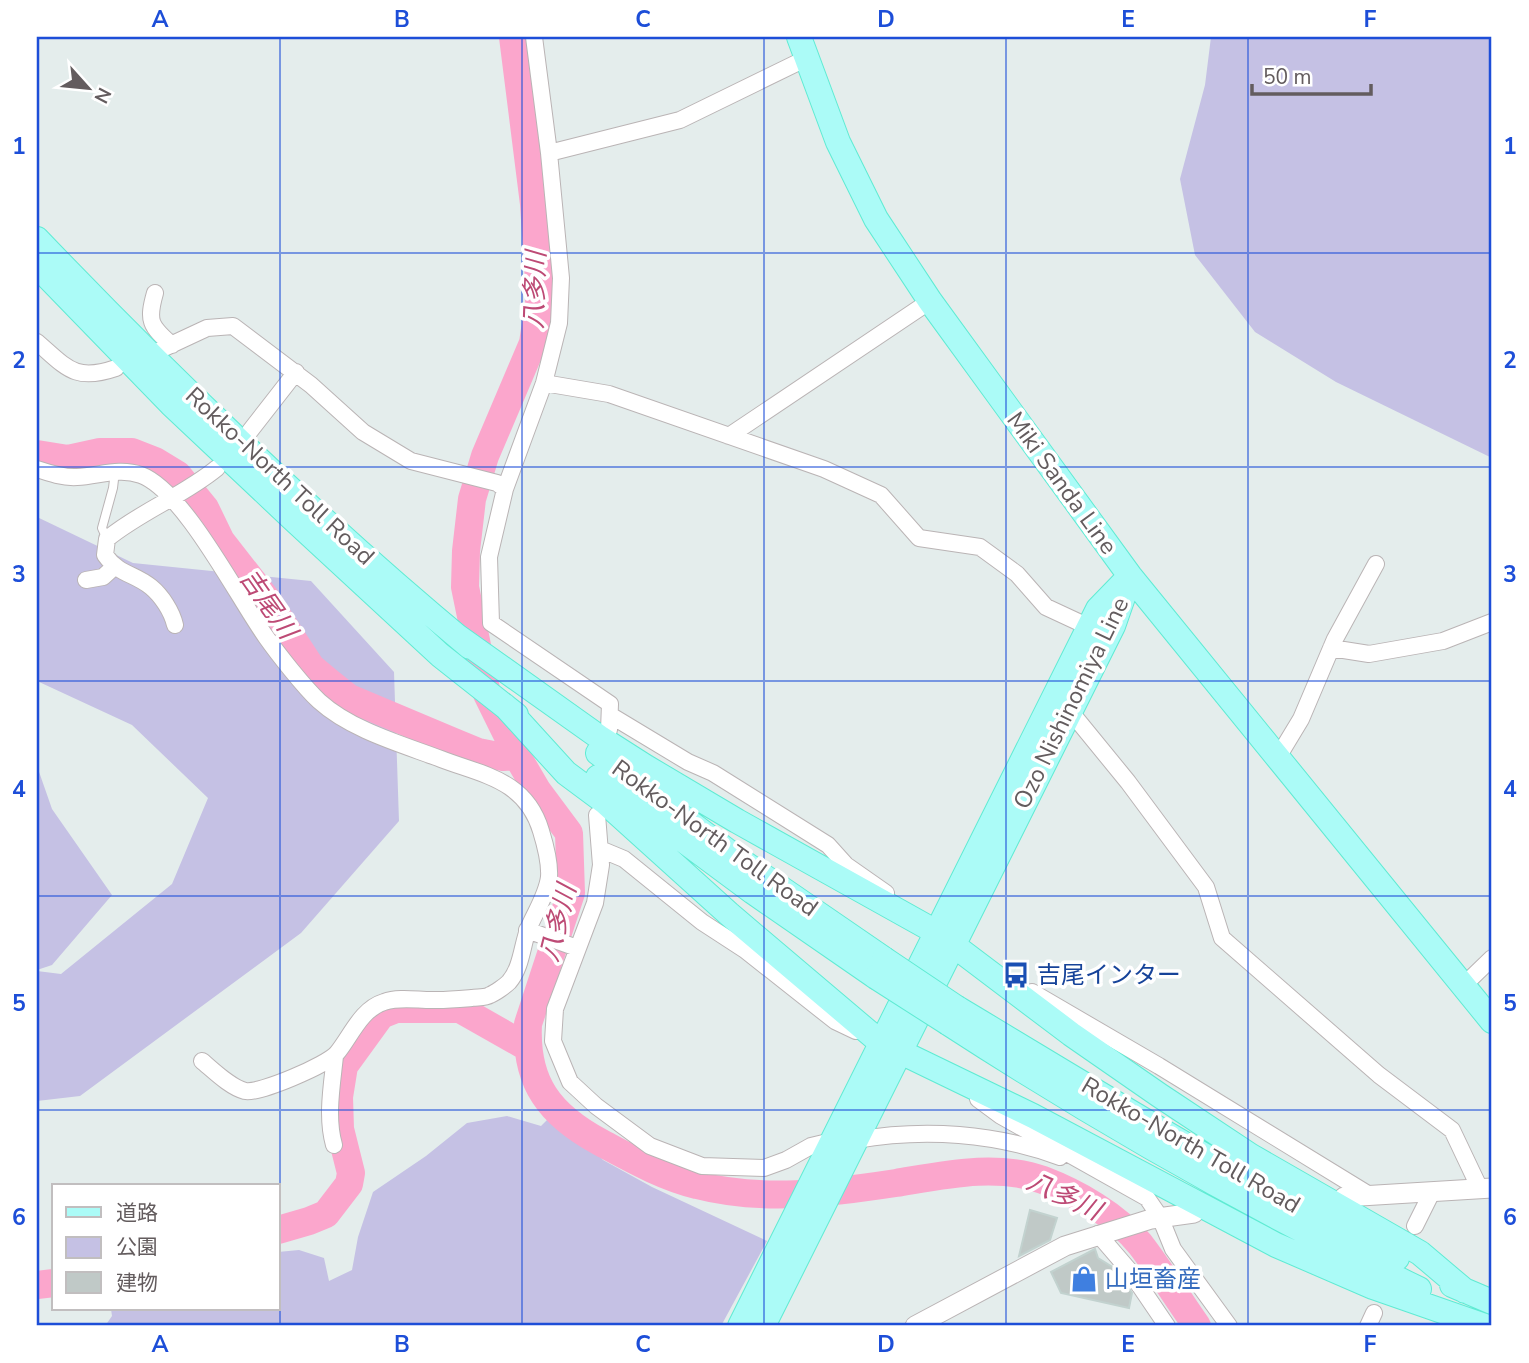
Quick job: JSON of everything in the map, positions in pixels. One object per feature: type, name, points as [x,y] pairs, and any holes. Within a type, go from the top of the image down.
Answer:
[{"type":"main road","name":"Miki Sanda Line","points":[[803,47],[838,142],[876,219],[929,301],[1130,576],[1492,1021]]},
{"type":"main road","name":"Rokko-North Toll Road","points":[[37,239],[104,309],[297,497],[457,636],[633,780],[880,968]]},
{"type":"main road","name":"Rokko-North Toll Road","points":[[37,266],[202,433],[440,656],[702,856],[880,968],[1121,1129],[1219,1185],[1381,1271],[1492,1325]]},
{"type":"main road","name":"Ozo Nishinomiya Line","points":[[740,1326],[809,1212],[846,1144],[1098,608],[1130,576]]},
{"type":"main road","name":"Ozo Nishinomiya Line","points":[[945,938],[1070,711],[1113,626],[1130,576]]},
{"type":"main road","points":[[457,636],[646,767],[826,871],[905,912],[981,963],[1071,1034],[1159,1096],[1263,1163],[1420,1254],[1465,1291]]},
{"type":"main road","points":[[505,706],[566,774],[604,802],[761,941],[890,1047],[1033,1116],[1276,1245],[1373,1287],[1485,1326]]},
{"type":"main road","name":"Rokko-North Toll Road","points":[[952,1016],[1378,1249],[1492,1302]]},
{"type":"main road","name":"Ozo Nishinomiya Line","points":[[763,1326],[809,1212]]},
{"type":"street","points":[[534,37],[561,278],[559,323],[544,383],[501,486],[489,557],[491,623],[610,704],[610,723],[713,773],[828,845],[846,864],[884,891],[905,912]]},
{"type":"street","points":[[549,153],[680,120],[803,47]]},
{"type":"street","points":[[155,293],[149,314],[167,347],[208,328],[233,326],[296,372],[363,432],[411,461],[501,486]]},
{"type":"street","points":[[729,436],[929,301]]},
{"type":"street","points":[[37,342],[73,372],[96,375],[116,369]]},
{"type":"street","points":[[250,431],[296,372]]},
{"type":"street","points":[[544,383],[609,394],[824,469],[881,495],[919,538],[980,547],[1017,574],[1046,607],[1089,627]]},
{"type":"street","points":[[175,625],[172,614],[151,587],[114,567],[106,555],[107,539],[122,527],[200,482],[217,468]]},
{"type":"street","points":[[37,469],[76,477],[115,471],[141,475],[176,496],[267,639],[319,701],[374,733],[443,760],[482,771],[513,789],[530,806],[541,829],[549,878],[520,962],[509,981],[489,996],[382,1002],[365,1015],[335,1056],[304,1073],[246,1091],[226,1080],[202,1061]]},
{"type":"street","points":[[1278,757],[1301,719],[1331,648],[1376,564]]},
{"type":"street","points":[[86,580],[103,578],[114,567]]},
{"type":"street","points":[[1331,648],[1368,654],[1443,641],[1492,622]]},
{"type":"street","points":[[1070,711],[1128,782],[1206,887],[1222,938],[1380,1075],[1452,1130],[1486,1188],[1344,1197]]},
{"type":"street","points":[[597,815],[601,865],[595,904],[574,947],[555,1009],[553,1041],[570,1082],[596,1106],[650,1146],[702,1166],[764,1168],[811,1146],[846,1144],[902,1133],[978,1137],[1048,1152],[1102,1172]]},
{"type":"street","points":[[600,849],[624,859],[702,922],[745,950],[835,1021],[890,1047]]},
{"type":"street","points":[[530,931],[574,947]]},
{"type":"street","points":[[1464,985],[1492,958]]},
{"type":"street","points":[[981,963],[1148,1059],[1371,1196]]},
{"type":"street","points":[[334,1145],[330,1134],[330,1100],[335,1056]]},
{"type":"street","points":[[951,1078],[1001,1116],[1147,1198],[1173,1249],[1229,1326]]},
{"type":"street","points":[[1415,1226],[1432,1192]]},
{"type":"street","points":[[915,1326],[1066,1246],[1156,1218],[1194,1213]]},
{"type":"street","points":[[1098,1234],[1129,1270],[1167,1326]]},
{"type":"lane","points":[[107,539],[102,528],[115,471]]},
{"type":"green space","points":[[1211,37],[1492,37],[1492,458],[1336,382],[1255,332],[1195,255],[1180,179],[1205,85]]},
{"type":"green space","points":[[37,517],[133,563],[311,581],[394,672],[399,821],[301,933],[80,1096],[37,1101],[37,971],[61,974],[172,884],[208,798],[132,725],[37,681]]},
{"type":"green space","points":[[37,766],[52,809],[112,895],[52,965],[37,970]]},
{"type":"green space","points":[[558,1109],[603,1160],[652,1187],[767,1241],[721,1326],[105,1326],[112,1316],[111,1310],[280,1310],[280,1252],[299,1250],[324,1258],[329,1281],[352,1270],[358,1237],[373,1192],[426,1156],[467,1123],[507,1116],[541,1126]]},
{"type":"building","points":[[1030,1210],[1057,1218],[1050,1240],[1019,1256]]},
{"type":"building","points":[[1095,1249],[1098,1258],[1114,1268],[1111,1284],[1128,1287],[1132,1293],[1129,1308],[1061,1293],[1051,1272]]},
{"type":"waterway","name":"八多川","points":[[513,37],[534,204],[540,296],[533,343],[485,456],[472,499],[465,587],[487,694],[537,790],[569,833],[571,893],[528,1024],[528,1045],[536,1080],[554,1108],[582,1132],[672,1177],[722,1190],[771,1194],[821,1193],[988,1171],[1043,1180],[1095,1206],[1130,1233],[1197,1326]]},
{"type":"waterway","name":"吉尾川","points":[[37,454],[68,459],[100,452],[132,452],[155,461],[178,475],[205,508],[221,541],[265,597],[311,667],[329,682],[349,698],[478,752],[503,757],[517,756]]},
{"type":"waterway","points":[[280,1229],[326,1214],[349,1184],[351,1173],[340,1129],[339,1097],[344,1066],[381,1015],[396,1009],[460,1009],[527,1047]]},
{"type":"waterway","points":[[37,1285],[52,1283]]},
{"type":"place","name":"吉尾インター","points":[[1016,975]]},
{"type":"place","name":"山垣畜産","points":[[1084,1279]]}]
